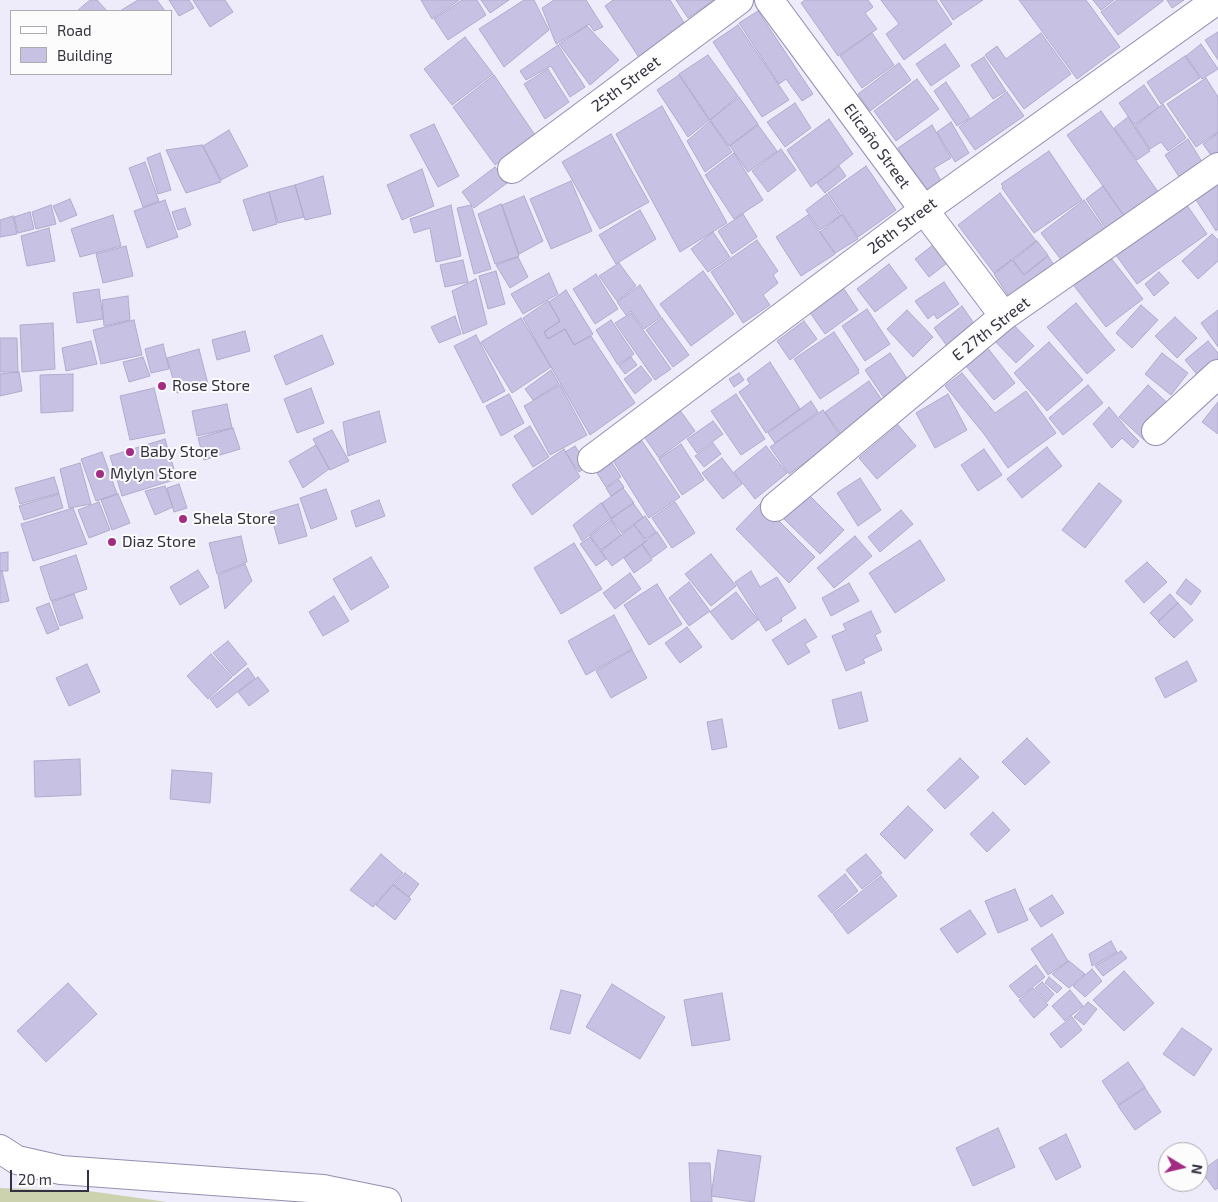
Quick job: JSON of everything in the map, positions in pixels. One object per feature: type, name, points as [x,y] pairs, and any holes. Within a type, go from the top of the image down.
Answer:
[{"type":"street","name":"25th Street","points":[[512,169],[740,0]]},
{"type":"street","name":"Elicaño Street","points":[[769,0],[1004,316]]},
{"type":"street","name":"26th Street","points":[[592,459],[924,210],[1217,0]]},
{"type":"street","name":"E 27th Street","points":[[775,507],[1004,316],[1218,167]]},
{"type":"street","points":[[1156,431],[1218,374]]},
{"type":"street","points":[[0,1149],[17,1160],[62,1170],[314,1188],[387,1202]]},
{"type":"green space","points":[[0,1188],[89,1191],[167,1202],[0,1202]]},
{"type":"building","points":[[90,0],[97,0],[106,10],[78,10]]},
{"type":"building","points":[[138,0],[157,0],[164,10],[122,10]]},
{"type":"building","points":[[169,0],[189,0],[194,8],[179,16]]},
{"type":"building","points":[[193,0],[225,0],[233,12],[210,27]]},
{"type":"building","points":[[421,0],[459,0],[432,19]]},
{"type":"building","points":[[462,0],[477,0],[486,15],[448,40],[434,19]]},
{"type":"building","points":[[481,0],[509,0],[490,13]]},
{"type":"building","points":[[524,0],[534,0],[549,30],[504,67],[479,29]]},
{"type":"building","points":[[554,0],[586,0],[603,27],[594,31],[589,24],[556,44],[542,8]]},
{"type":"building","points":[[613,0],[670,0],[686,26],[640,59],[605,6]]},
{"type":"building","points":[[676,0],[714,0],[688,18]]},
{"type":"building","points":[[805,0],[868,0],[873,7],[865,13],[877,29],[838,56],[801,3]]},
{"type":"building","points":[[881,0],[936,0],[952,24],[904,60],[886,34],[899,24]]},
{"type":"building","points":[[940,0],[983,0],[953,20]]},
{"type":"building","points":[[1019,0],[1086,0],[1120,47],[1077,79]]},
{"type":"building","points":[[1093,0],[1114,0],[1101,10]]},
{"type":"building","points":[[1117,0],[1163,1],[1118,35],[1101,12]]},
{"type":"building","points":[[1167,0],[1184,0],[1172,8]]},
{"type":"building","points":[[758,11],[813,94],[802,101],[786,79],[779,84],[739,23]]},
{"type":"building","points":[[738,25],[789,100],[762,117],[713,42]]},
{"type":"building","points":[[587,26],[619,60],[590,85],[559,44]]},
{"type":"building","points":[[1218,32],[1218,60],[1205,40]]},
{"type":"building","points":[[872,33],[894,65],[862,88],[840,56]]},
{"type":"building","points":[[1041,33],[1071,74],[1024,109],[985,55],[997,46],[1006,59]]},
{"type":"building","points":[[465,37],[493,74],[452,105],[424,69]]},
{"type":"building","points":[[945,44],[960,66],[931,86],[916,64]]},
{"type":"building","points":[[1201,44],[1218,69],[1202,79],[1186,56]]},
{"type":"building","points":[[558,45],[585,87],[570,97],[551,66],[526,80],[520,71]]},
{"type":"building","points":[[708,55],[738,96],[710,120],[679,74]]},
{"type":"building","points":[[1185,56],[1200,78],[1161,104],[1147,82]]},
{"type":"building","points":[[984,57],[1006,91],[993,99],[971,65]]},
{"type":"building","points":[[899,63],[911,80],[870,111],[858,94]]},
{"type":"building","points":[[548,69],[569,102],[545,119],[524,84]]},
{"type":"building","points":[[494,75],[535,135],[495,165],[453,107]]},
{"type":"building","points":[[679,75],[709,120],[688,137],[657,90]]},
{"type":"building","points":[[1206,78],[1218,97],[1218,132],[1196,147],[1167,104]]},
{"type":"building","points":[[917,79],[939,109],[896,141],[874,111]]},
{"type":"building","points":[[946,82],[970,118],[957,126],[934,91]]},
{"type":"building","points":[[1144,85],[1159,107],[1134,125],[1119,103]]},
{"type":"building","points":[[1007,92],[1024,116],[975,150],[959,127]]},
{"type":"building","points":[[739,97],[758,124],[729,146],[710,120]]},
{"type":"building","points":[[795,103],[811,128],[785,147],[767,122]]},
{"type":"building","points":[[1163,104],[1186,138],[1168,151],[1161,142],[1150,149],[1135,126]]},
{"type":"building","points":[[662,106],[727,223],[680,252],[616,134]]},
{"type":"building","points":[[1101,111],[1161,196],[1127,220],[1067,135]]},
{"type":"building","points":[[1128,117],[1150,151],[1137,160],[1114,128]]},
{"type":"building","points":[[829,119],[853,154],[811,187],[787,150]]},
{"type":"building","points":[[710,121],[732,152],[705,172],[687,141]]},
{"type":"building","points":[[951,122],[969,153],[955,162],[937,132]]},
{"type":"building","points":[[434,124],[459,176],[438,187],[410,135]]},
{"type":"building","points":[[758,125],[777,151],[748,172],[730,146]]},
{"type":"building","points":[[932,125],[951,158],[934,168],[941,181],[926,192],[898,148]]},
{"type":"building","points":[[229,130],[248,166],[221,180],[203,146]]},
{"type":"building","points":[[1218,133],[1218,165],[1203,144]]},
{"type":"building","points":[[611,134],[649,202],[600,229],[562,162]]},
{"type":"building","points":[[1188,139],[1207,170],[1185,186],[1165,155]]},
{"type":"building","points":[[202,145],[221,182],[186,193],[166,150]]},
{"type":"building","points":[[781,149],[796,170],[768,192],[752,171]]},
{"type":"building","points":[[1049,151],[1082,200],[1034,233],[1001,184]]},
{"type":"building","points":[[160,153],[171,190],[158,194],[147,158]]},
{"type":"building","points":[[734,153],[763,200],[734,219],[705,175]]},
{"type":"building","points":[[145,162],[159,201],[143,207],[129,168]]},
{"type":"building","points":[[839,166],[846,176],[825,193],[817,183]]},
{"type":"building","points":[[866,166],[896,210],[858,237],[828,193]]},
{"type":"building","points":[[495,167],[507,183],[474,208],[462,192]]},
{"type":"building","points":[[422,169],[434,206],[402,220],[387,185]]},
{"type":"building","points":[[323,176],[331,214],[305,220],[295,185]]},
{"type":"building","points":[[1218,178],[1218,229],[1216,231],[1191,192]]},
{"type":"building","points":[[571,181],[592,231],[551,249],[530,199]]},
{"type":"building","points":[[295,185],[304,217],[278,223],[269,192]]},
{"type":"building","points":[[1103,186],[1129,223],[1111,236],[1086,199]]},
{"type":"building","points":[[269,192],[277,224],[253,231],[243,200]]},
{"type":"building","points":[[1000,193],[1036,241],[994,273],[958,225]]},
{"type":"building","points":[[827,194],[841,215],[820,230],[806,210]]},
{"type":"building","points":[[524,196],[543,241],[519,254],[502,205]]},
{"type":"building","points":[[70,199],[77,215],[60,222],[53,206]]},
{"type":"building","points":[[165,200],[178,237],[147,248],[134,211]]},
{"type":"building","points":[[1084,200],[1110,237],[1068,269],[1041,233]]},
{"type":"building","points":[[1184,201],[1207,234],[1137,284],[1113,251]]},
{"type":"building","points":[[501,204],[519,256],[495,264],[478,214]]},
{"type":"building","points":[[51,205],[56,224],[36,229],[32,212]]},
{"type":"building","points":[[451,205],[461,256],[436,262],[430,228],[414,233],[410,219]]},
{"type":"building","points":[[471,205],[491,269],[474,274],[457,208]]},
{"type":"building","points":[[185,208],[191,225],[178,230],[172,212]]},
{"type":"building","points":[[640,210],[656,239],[616,264],[599,235]]},
{"type":"building","points":[[30,212],[34,229],[18,233],[14,217]]},
{"type":"building","points":[[743,214],[757,237],[732,254],[718,231]]},
{"type":"building","points":[[113,215],[121,246],[80,257],[71,229]]},
{"type":"building","points":[[808,215],[835,254],[801,276],[776,237]]},
{"type":"building","points":[[842,215],[858,239],[835,253],[820,232]]},
{"type":"building","points":[[13,216],[17,234],[0,237],[0,220]]},
{"type":"building","points":[[49,228],[55,261],[27,266],[21,236]]},
{"type":"building","points":[[713,232],[730,257],[708,272],[691,249]]},
{"type":"building","points":[[1212,234],[1218,240],[1218,261],[1198,279],[1182,261]]},
{"type":"building","points":[[757,240],[778,271],[773,275],[778,283],[763,295],[770,305],[743,323],[711,272]]},
{"type":"building","points":[[1037,241],[1048,255],[1024,275],[1013,260]]},
{"type":"building","points":[[933,245],[947,263],[929,277],[915,259]]},
{"type":"building","points":[[126,246],[133,276],[103,283],[96,254]]},
{"type":"building","points":[[1107,253],[1143,299],[1106,327],[1071,282]]},
{"type":"building","points":[[1048,256],[1058,271],[1015,306],[994,274],[1012,260],[1024,275]]},
{"type":"building","points":[[518,257],[528,277],[510,288],[496,265]]},
{"type":"building","points":[[463,260],[468,282],[445,287],[440,265]]},
{"type":"building","points":[[619,263],[636,286],[617,301],[599,276]]},
{"type":"building","points":[[889,264],[907,288],[875,312],[857,289]]},
{"type":"building","points":[[496,271],[505,304],[488,309],[479,276]]},
{"type":"building","points":[[703,271],[734,314],[691,346],[660,304]]},
{"type":"building","points":[[1159,272],[1169,283],[1154,296],[1145,284]]},
{"type":"building","points":[[549,273],[558,294],[523,314],[511,294]]},
{"type":"building","points":[[596,274],[618,309],[595,324],[573,289]]},
{"type":"building","points":[[476,279],[487,324],[463,334],[452,291]]},
{"type":"building","points":[[944,282],[959,304],[937,319],[934,314],[928,319],[915,301]]},
{"type":"building","points":[[840,283],[858,310],[825,334],[806,307]]},
{"type":"building","points":[[640,285],[661,317],[644,329],[631,311],[626,315],[617,302]]},
{"type":"building","points":[[99,289],[103,319],[77,323],[73,293]]},
{"type":"building","points":[[566,290],[593,334],[574,345],[565,329],[548,339],[544,332],[560,321],[549,302]]},
{"type":"building","points":[[128,296],[130,320],[104,326],[102,300]]},
{"type":"building","points":[[548,301],[560,321],[544,332],[548,339],[565,329],[574,345],[591,336],[635,403],[590,435],[523,318]]},
{"type":"building","points":[[1076,303],[1115,350],[1087,374],[1047,327]]},
{"type":"building","points":[[1141,305],[1158,320],[1132,348],[1116,333]]},
{"type":"building","points":[[962,306],[978,329],[950,350],[934,328]]},
{"type":"building","points":[[867,309],[890,344],[865,361],[842,326]]},
{"type":"building","points":[[907,310],[933,337],[913,357],[887,329]]},
{"type":"building","points":[[1218,310],[1218,347],[1201,323]]},
{"type":"building","points":[[631,313],[671,369],[655,380],[615,323]]},
{"type":"building","points":[[455,316],[461,334],[439,343],[431,327]]},
{"type":"building","points":[[1175,317],[1197,338],[1177,358],[1155,336]]},
{"type":"building","points":[[521,318],[551,367],[512,393],[481,342]]},
{"type":"building","points":[[662,318],[689,355],[673,367],[646,330]]},
{"type":"building","points":[[1007,318],[1034,346],[1016,363],[989,335]]},
{"type":"building","points":[[134,320],[142,355],[101,364],[93,330]]},
{"type":"building","points":[[611,320],[634,354],[618,365],[596,330]]},
{"type":"building","points":[[804,321],[817,339],[790,360],[777,341]]},
{"type":"building","points":[[53,323],[55,369],[22,372],[20,325]]},
{"type":"building","points":[[245,331],[250,351],[217,360],[212,340]]},
{"type":"building","points":[[834,332],[859,370],[859,373],[820,399],[794,359]]},
{"type":"building","points":[[322,335],[334,364],[286,385],[274,356]]},
{"type":"building","points":[[476,335],[505,391],[483,403],[454,346]]},
{"type":"building","points":[[0,338],[17,338],[18,372],[0,372]]},
{"type":"building","points":[[91,341],[97,364],[66,371],[62,348]]},
{"type":"building","points":[[1208,341],[1218,353],[1218,371],[1204,383],[1185,360]]},
{"type":"building","points":[[983,342],[1015,383],[994,400],[961,360]]},
{"type":"building","points":[[1049,342],[1083,380],[1047,411],[1014,373]]},
{"type":"building","points":[[163,344],[169,369],[151,373],[145,349]]},
{"type":"building","points":[[199,349],[208,384],[177,393],[167,358]]},
{"type":"building","points":[[890,353],[910,383],[886,401],[865,370]]},
{"type":"building","points":[[1162,353],[1188,373],[1171,395],[1145,374]]},
{"type":"building","points":[[143,357],[150,376],[129,382],[123,362]]},
{"type":"building","points":[[631,357],[637,365],[625,374],[619,366]]},
{"type":"building","points":[[770,362],[800,409],[766,433],[739,392],[750,384],[747,379]]},
{"type":"building","points":[[641,366],[652,380],[635,394],[624,379]]},
{"type":"building","points":[[551,370],[559,384],[533,400],[525,389]]},
{"type":"building","points":[[19,372],[22,391],[0,396],[0,374]]},
{"type":"building","points":[[739,373],[744,380],[734,387],[729,379]]},
{"type":"building","points":[[962,373],[995,413],[1026,391],[1056,433],[1008,468],[984,434],[945,386]]},
{"type":"building","points":[[73,374],[73,411],[41,413],[40,375]]},
{"type":"building","points":[[869,381],[886,406],[842,436],[825,412]]},
{"type":"building","points":[[560,385],[587,435],[550,455],[524,406]]},
{"type":"building","points":[[1088,385],[1103,403],[1063,435],[1049,418]]},
{"type":"building","points":[[1148,385],[1173,408],[1144,440],[1119,417]]},
{"type":"building","points":[[154,388],[165,433],[130,440],[120,396]]},
{"type":"building","points":[[311,388],[324,423],[297,433],[284,399]]},
{"type":"building","points":[[509,394],[524,423],[501,436],[486,406]]},
{"type":"building","points":[[736,394],[765,439],[741,455],[711,411]]},
{"type":"building","points":[[948,394],[967,430],[935,448],[916,413]]},
{"type":"building","points":[[811,401],[818,412],[775,443],[768,433]]},
{"type":"building","points":[[1218,402],[1218,434],[1202,422]]},
{"type":"building","points":[[227,404],[232,428],[197,436],[192,411]]},
{"type":"building","points":[[1109,407],[1139,441],[1133,448],[1122,438],[1112,448],[1093,424]]},
{"type":"building","points":[[679,409],[695,431],[659,458],[643,435]]},
{"type":"building","points":[[823,410],[841,437],[789,474],[770,447]]},
{"type":"building","points":[[379,411],[386,442],[348,456],[343,422]]},
{"type":"building","points":[[713,421],[723,434],[697,453],[687,439]]},
{"type":"building","points":[[898,425],[916,446],[877,479],[859,458]]},
{"type":"building","points":[[530,426],[549,457],[533,467],[514,436]]},
{"type":"building","points":[[233,428],[240,449],[204,460],[198,438]]},
{"type":"building","points":[[332,430],[349,461],[330,470],[313,439]]},
{"type":"building","points":[[165,439],[177,479],[122,496],[110,456]]},
{"type":"building","points":[[642,441],[680,497],[649,518],[612,459]]},
{"type":"building","points":[[713,443],[721,454],[704,467],[695,456]]},
{"type":"building","points":[[681,444],[704,480],[682,495],[659,459]]},
{"type":"building","points":[[316,445],[329,469],[303,488],[289,461]]},
{"type":"building","points":[[575,446],[588,466],[579,472],[565,452]]},
{"type":"building","points":[[766,446],[787,473],[755,499],[734,472]]},
{"type":"building","points":[[1047,447],[1062,466],[1022,498],[1007,479]]},
{"type":"building","points":[[564,449],[580,477],[532,515],[512,485]]},
{"type":"building","points":[[984,449],[1002,475],[978,491],[961,465]]},
{"type":"building","points":[[102,452],[117,494],[96,501],[81,459]]},
{"type":"building","points":[[722,458],[742,484],[723,499],[702,473]]},
{"type":"building","points":[[80,463],[91,504],[69,508],[60,469]]},
{"type":"building","points":[[612,463],[621,477],[606,487],[597,473]]},
{"type":"building","points":[[54,477],[59,493],[20,504],[15,488]]},
{"type":"building","points":[[860,478],[881,510],[858,526],[837,493]]},
{"type":"building","points":[[619,480],[624,487],[611,496],[606,488]]},
{"type":"building","points":[[1099,483],[1122,501],[1085,548],[1062,530]]},
{"type":"building","points":[[179,484],[187,508],[174,512],[167,488]]},
{"type":"building","points":[[165,486],[173,507],[155,515],[145,491]]},
{"type":"building","points":[[623,488],[634,503],[611,518],[602,503]]},
{"type":"building","points":[[326,489],[337,519],[311,529],[300,498]]},
{"type":"building","points":[[806,492],[844,530],[820,554],[782,517]]},
{"type":"building","points":[[59,494],[63,508],[24,520],[19,506]]},
{"type":"building","points":[[118,494],[130,523],[112,530],[101,500]]},
{"type":"building","points":[[379,500],[385,516],[356,527],[351,511]]},
{"type":"building","points":[[99,502],[110,530],[89,538],[78,510]]},
{"type":"building","points":[[675,502],[695,533],[672,548],[652,518]]},
{"type":"building","points":[[601,503],[611,518],[582,541],[573,525]]},
{"type":"building","points":[[633,503],[643,517],[622,533],[611,519]]},
{"type":"building","points":[[761,503],[815,557],[789,583],[736,529]]},
{"type":"building","points":[[298,504],[307,536],[279,544],[270,512]]},
{"type":"building","points":[[73,508],[87,544],[33,561],[21,524]]},
{"type":"building","points":[[901,510],[913,524],[880,552],[868,537]]},
{"type":"building","points":[[645,516],[656,532],[646,539],[634,525]]},
{"type":"building","points":[[611,520],[621,535],[601,550],[590,536]]},
{"type":"building","points":[[634,525],[646,541],[612,566],[601,551]]},
{"type":"building","points":[[657,532],[667,547],[652,558],[642,544]]},
{"type":"building","points":[[241,536],[247,562],[217,574],[209,543]]},
{"type":"building","points":[[855,536],[872,556],[834,588],[817,568]]},
{"type":"building","points":[[590,537],[606,559],[596,566],[580,544]]},
{"type":"building","points":[[920,540],[945,580],[895,613],[869,573]]},
{"type":"building","points":[[574,543],[602,589],[561,614],[534,568]]},
{"type":"building","points":[[642,545],[652,560],[634,573],[624,558]]},
{"type":"building","points":[[8,552],[8,571],[0,571],[0,553]]},
{"type":"building","points":[[711,554],[736,586],[711,606],[685,574]]},
{"type":"building","points":[[76,555],[87,589],[51,601],[40,567]]},
{"type":"building","points":[[371,557],[389,587],[351,610],[333,579]]},
{"type":"building","points":[[1147,562],[1167,582],[1144,603],[1125,581]]},
{"type":"building","points":[[245,564],[252,581],[225,609],[218,575]]},
{"type":"building","points":[[198,570],[209,587],[180,605],[170,587]]},
{"type":"building","points":[[0,571],[2,571],[9,601],[0,603]]},
{"type":"building","points":[[751,571],[760,587],[777,577],[796,608],[781,618],[782,621],[766,631],[735,582]]},
{"type":"building","points":[[630,573],[641,589],[615,609],[603,593]]},
{"type":"building","points":[[1186,579],[1201,591],[1191,605],[1176,593]]},
{"type":"building","points":[[689,582],[710,611],[689,626],[669,598]]},
{"type":"building","points":[[849,583],[859,601],[831,616],[822,598]]},
{"type":"building","points":[[657,584],[682,624],[649,645],[624,605]]},
{"type":"building","points":[[736,592],[758,620],[732,640],[710,612]]},
{"type":"building","points":[[74,594],[83,618],[60,626],[52,602]]},
{"type":"building","points":[[1170,594],[1178,603],[1158,621],[1150,613]]},
{"type":"building","points":[[334,596],[349,621],[323,636],[309,612]]},
{"type":"building","points":[[49,603],[59,629],[47,634],[36,608]]},
{"type":"building","points":[[1178,603],[1193,620],[1174,638],[1158,622]]},
{"type":"building","points":[[871,611],[881,632],[875,635],[882,650],[863,659],[865,663],[846,671],[832,636],[846,630],[843,624]]},
{"type":"building","points":[[614,615],[632,649],[586,675],[568,641]]},
{"type":"building","points":[[805,619],[817,637],[805,644],[810,652],[788,665],[772,640]]},
{"type":"building","points":[[687,627],[702,647],[680,663],[665,643]]},
{"type":"building","points":[[228,641],[247,664],[233,676],[213,653]]},
{"type":"building","points":[[632,650],[647,678],[611,698],[596,671]]},
{"type":"building","points":[[211,654],[232,677],[208,699],[187,676]]},
{"type":"building","points":[[1187,661],[1197,681],[1165,698],[1155,678]]},
{"type":"building","points":[[87,664],[100,692],[69,706],[56,678]]},
{"type":"building","points":[[248,668],[255,678],[217,708],[210,699]]},
{"type":"building","points":[[258,677],[269,691],[249,706],[238,692]]},
{"type":"building","points":[[861,692],[868,721],[839,729],[832,700]]},
{"type":"building","points":[[722,719],[727,747],[712,750],[707,722]]},
{"type":"building","points":[[1027,738],[1050,762],[1025,785],[1002,762]]},
{"type":"building","points":[[960,758],[979,777],[945,809],[927,790]]},
{"type":"building","points":[[80,759],[81,795],[35,797],[34,761]]},
{"type":"building","points":[[172,770],[212,773],[210,803],[170,799]]},
{"type":"building","points":[[908,806],[933,830],[905,859],[880,834]]},
{"type":"building","points":[[993,812],[1010,830],[987,852],[970,834]]},
{"type":"building","points":[[381,854],[403,873],[373,907],[350,890]]},
{"type":"building","points":[[866,854],[882,873],[862,889],[846,870]]},
{"type":"building","points":[[405,873],[419,884],[409,897],[394,885]]},
{"type":"building","points":[[845,874],[858,891],[832,913],[818,896]]},
{"type":"building","points":[[881,876],[897,896],[848,934],[833,914]]},
{"type":"building","points":[[393,885],[411,899],[395,920],[376,905]]},
{"type":"building","points":[[1015,889],[1028,920],[998,933],[985,901]]},
{"type":"building","points":[[1052,895],[1064,913],[1041,927],[1029,909]]},
{"type":"building","points":[[970,910],[986,934],[957,953],[940,929]]},
{"type":"building","points":[[1052,934],[1068,961],[1048,975],[1031,949]]},
{"type":"building","points":[[1111,941],[1117,952],[1092,966],[1089,954]]},
{"type":"building","points":[[1121,951],[1127,958],[1103,976],[1095,966]]},
{"type":"building","points":[[1069,961],[1085,974],[1069,988],[1052,974]]},
{"type":"building","points":[[1036,965],[1045,977],[1019,998],[1009,986]]},
{"type":"building","points":[[1092,969],[1102,981],[1085,997],[1073,986]]},
{"type":"building","points":[[1124,971],[1154,1003],[1124,1031],[1093,1000]]},
{"type":"building","points":[[1049,977],[1062,988],[1057,993],[1045,983]]},
{"type":"building","points":[[1042,982],[1054,994],[1047,1002],[1035,988]]},
{"type":"building","points":[[68,983],[97,1014],[46,1062],[17,1031]]},
{"type":"building","points":[[612,984],[665,1017],[640,1059],[586,1027]]},
{"type":"building","points":[[1033,988],[1048,1005],[1034,1018],[1019,1000]]},
{"type":"building","points":[[561,990],[581,995],[570,1034],[550,1029]]},
{"type":"building","points":[[1070,990],[1083,1006],[1065,1021],[1052,1006]]},
{"type":"building","points":[[722,993],[730,1040],[692,1046],[684,1000]]},
{"type":"building","points":[[1088,1002],[1097,1009],[1084,1025],[1074,1017]]},
{"type":"building","points":[[1072,1017],[1082,1030],[1061,1048],[1050,1034]]},
{"type":"building","points":[[1182,1028],[1212,1049],[1194,1076],[1163,1054]]},
{"type":"building","points":[[1128,1062],[1145,1087],[1118,1105],[1102,1081]]},
{"type":"building","points":[[1145,1088],[1161,1112],[1135,1130],[1118,1106]]},
{"type":"building","points":[[998,1128],[1015,1167],[973,1186],[956,1148]]},
{"type":"building","points":[[1066,1134],[1081,1167],[1056,1180],[1039,1148]]},
{"type":"building","points":[[718,1150],[761,1156],[754,1202],[711,1196]]},
{"type":"building","points":[[1218,1159],[1218,1188],[1215,1190],[1208,1180],[1208,1166]]},
{"type":"building","points":[[689,1163],[710,1163],[712,1202],[691,1202]]},
{"type":"place","name":"Rose Store","points":[[162,386]]},
{"type":"place","name":"Baby Store","points":[[130,452]]},
{"type":"place","name":"Mylyn Store","points":[[100,474]]},
{"type":"place","name":"Shela Store","points":[[183,519]]},
{"type":"place","name":"Diaz Store","points":[[112,542]]}]
